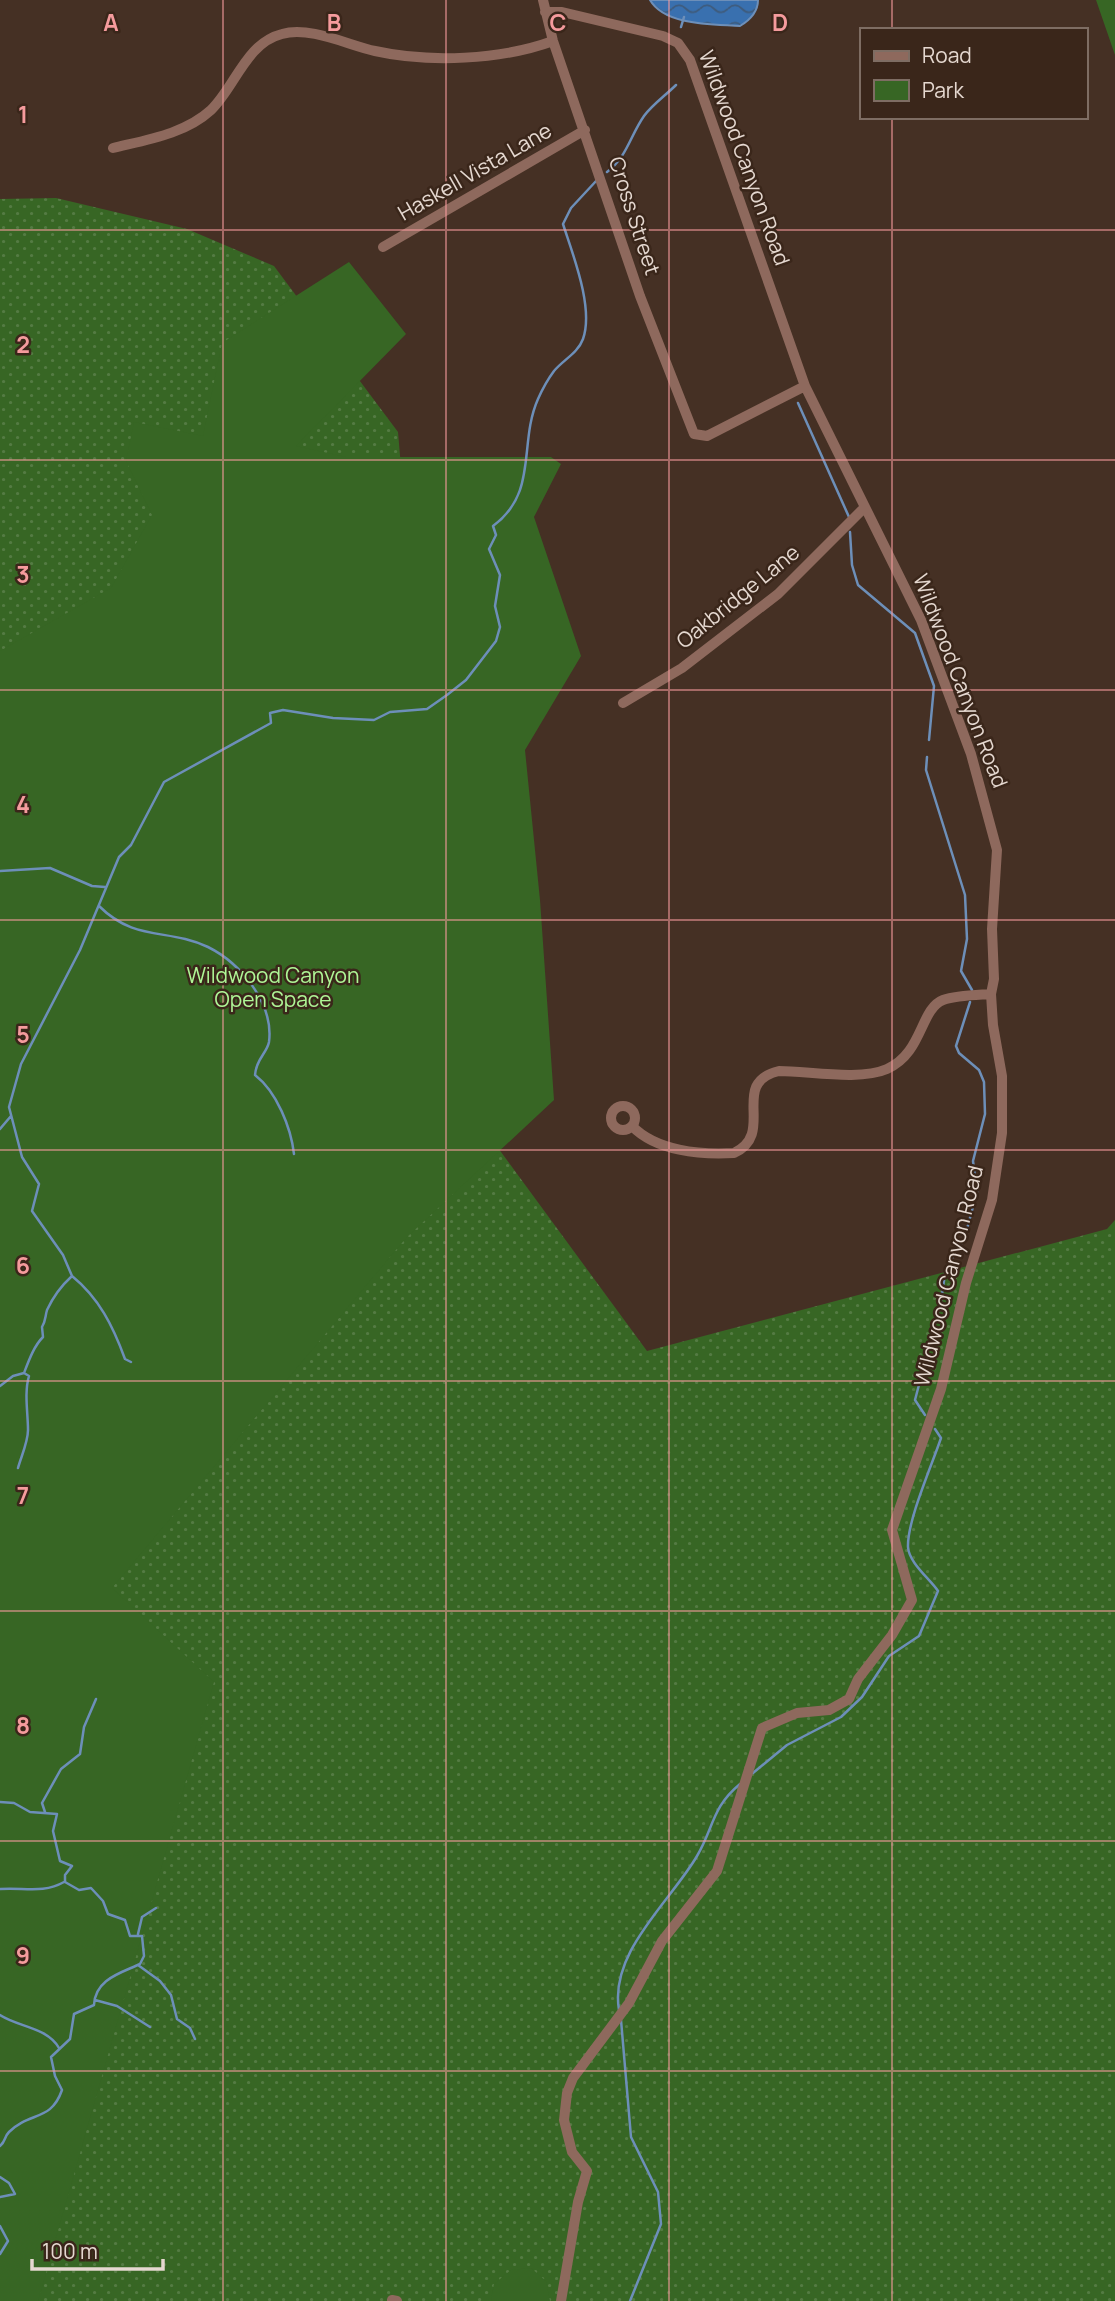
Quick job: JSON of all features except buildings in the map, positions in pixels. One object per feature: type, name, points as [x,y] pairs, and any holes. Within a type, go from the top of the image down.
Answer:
[{"type":"street","name":"Cross Street","points":[[544,6],[640,296],[694,434],[700,437],[805,386]]},
{"type":"street","name":"Wildwood Canyon Road","points":[[544,6],[663,36],[678,43],[690,60],[805,386],[921,620],[971,754],[996,839],[992,929],[994,979],[991,994],[993,1025],[1002,1076],[1002,1133],[992,1200],[966,1283],[941,1389],[892,1530],[912,1600],[892,1635],[858,1679],[849,1699],[829,1710],[797,1713],[773,1721],[762,1728],[754,1746],[750,1770],[717,1871],[662,1941],[624,2009],[573,2078],[567,2093],[564,2120],[572,2151],[587,2171],[578,2202],[561,2301]]},
{"type":"street","points":[[113,148],[165,135],[194,123],[212,109],[251,54],[267,39],[284,33],[309,34],[419,59],[488,54],[554,41]]},
{"type":"street","name":"Haskell Vista Lane","points":[[383,247],[585,130]]},
{"type":"street","name":"Oakbridge Lane","points":[[624,703],[682,668],[778,594],[864,507]]},
{"type":"street","points":[[632,1126],[643,1136],[683,1150],[734,1153],[751,1138],[754,1130],[754,1090],[767,1073],[876,1073],[904,1060],[915,1047],[931,1009],[941,1001],[991,994]]},
{"type":"green space","points":[[1096,0],[1115,0],[1115,55]]},
{"type":"green space","points":[[56,198],[187,229],[274,266],[398,432],[454,1088],[647,1351],[1107,1229],[1115,1220],[1115,2301],[0,2301],[0,199]]},
{"type":"green space","name":"Wildwood Canyon Open Space","points":[[349,262],[406,334],[296,446],[346,457],[551,457],[561,464],[534,517],[581,656],[525,750],[540,900],[554,1100],[406,1238],[112,1588],[214,1682],[38,2301],[0,2301],[0,651],[111,588],[152,515],[126,461],[134,422],[203,436],[222,343]]},
{"type":"green space","points":[[531,2268],[546,2281],[550,2301],[491,2301],[494,2284],[511,2270]]},
{"type":"water","points":[[650,0],[758,0],[753,15],[740,26],[678,19],[667,15]]},
{"type":"waterway","points":[[681,27],[684,17]]},
{"type":"waterway","points":[[607,172],[624,153],[644,116],[676,85]]},
{"type":"waterway","points":[[18,1468],[28,1430],[26,1396],[29,1376],[24,1373],[34,1349],[43,1337],[42,1327],[49,1305],[72,1276],[63,1255],[32,1211],[39,1184],[22,1157],[9,1107],[21,1064],[80,950],[119,857],[131,845],[164,782],[271,723],[270,713],[283,710],[333,718],[374,720],[390,712],[427,709],[466,680],[496,641],[500,627],[495,606],[500,575],[489,549],[496,535],[493,526],[507,513],[517,498],[525,467],[532,416],[547,381],[583,339],[586,326],[584,297],[563,224],[571,208],[597,180]]},
{"type":"waterway","points":[[798,403],[849,517]]},
{"type":"waterway","points":[[850,532],[852,565],[858,585],[915,633],[934,686],[929,740]]},
{"type":"waterway","points":[[927,757],[926,770],[965,895],[967,939],[961,971],[972,990]]},
{"type":"waterway","points":[[0,871],[50,868],[92,886],[105,887]]},
{"type":"waterway","points":[[99,906],[112,917],[139,930],[193,941],[208,947],[243,974],[260,999],[269,1027],[268,1046],[257,1065],[255,1075],[270,1091],[282,1111],[294,1154]]},
{"type":"waterway","points":[[925,1415],[915,1400],[941,1301],[946,1267],[964,1240],[977,1192],[973,1161],[985,1114],[984,1082],[979,1070],[959,1053],[956,1046],[970,1002]]},
{"type":"waterway","points":[[0,1129],[11,1116]]},
{"type":"waterway","points":[[72,1276],[97,1303],[110,1324],[125,1359],[131,1362]]},
{"type":"waterway","points":[[0,1386],[13,1376],[24,1373]]},
{"type":"waterway","points":[[753,1773],[787,1745],[841,1717],[862,1697],[889,1656],[919,1636],[938,1591],[912,1559],[908,1547],[911,1523],[941,1438],[935,1429]]},
{"type":"waterway","points":[[45,1812],[42,1803],[61,1769],[80,1754],[84,1727],[96,1699]]},
{"type":"waterway","points":[[619,2010],[618,1989],[632,1948],[697,1856],[724,1801],[740,1784]]},
{"type":"waterway","points":[[0,1802],[14,1803],[30,1812],[57,1814],[53,1831],[60,1861],[72,1866],[65,1875],[65,1882],[79,1890],[91,1888],[103,1901],[108,1914],[125,1920],[130,1936],[142,1936],[144,1956],[140,1964],[104,1983],[95,1996],[94,2005],[74,2014],[70,2039],[51,2057],[55,2076],[62,2090],[57,2100],[46,2112],[17,2125],[7,2134],[0,2146]]},
{"type":"waterway","points":[[0,1889],[41,1889],[64,1882]]},
{"type":"waterway","points":[[138,1934],[142,1917],[156,1908]]},
{"type":"waterway","points":[[138,1965],[160,1981],[171,1995],[177,2019],[190,2028],[195,2039]]},
{"type":"waterway","points":[[95,2000],[117,2006],[150,2027]]},
{"type":"waterway","points":[[0,2015],[40,2031],[59,2048]]},
{"type":"waterway","points":[[621,2020],[631,2137],[658,2192],[661,2224],[630,2301]]},
{"type":"waterway","points":[[0,2177],[9,2183],[15,2194],[0,2197]]},
{"type":"waterway","points":[[0,2226],[8,2241],[0,2254]]}]
